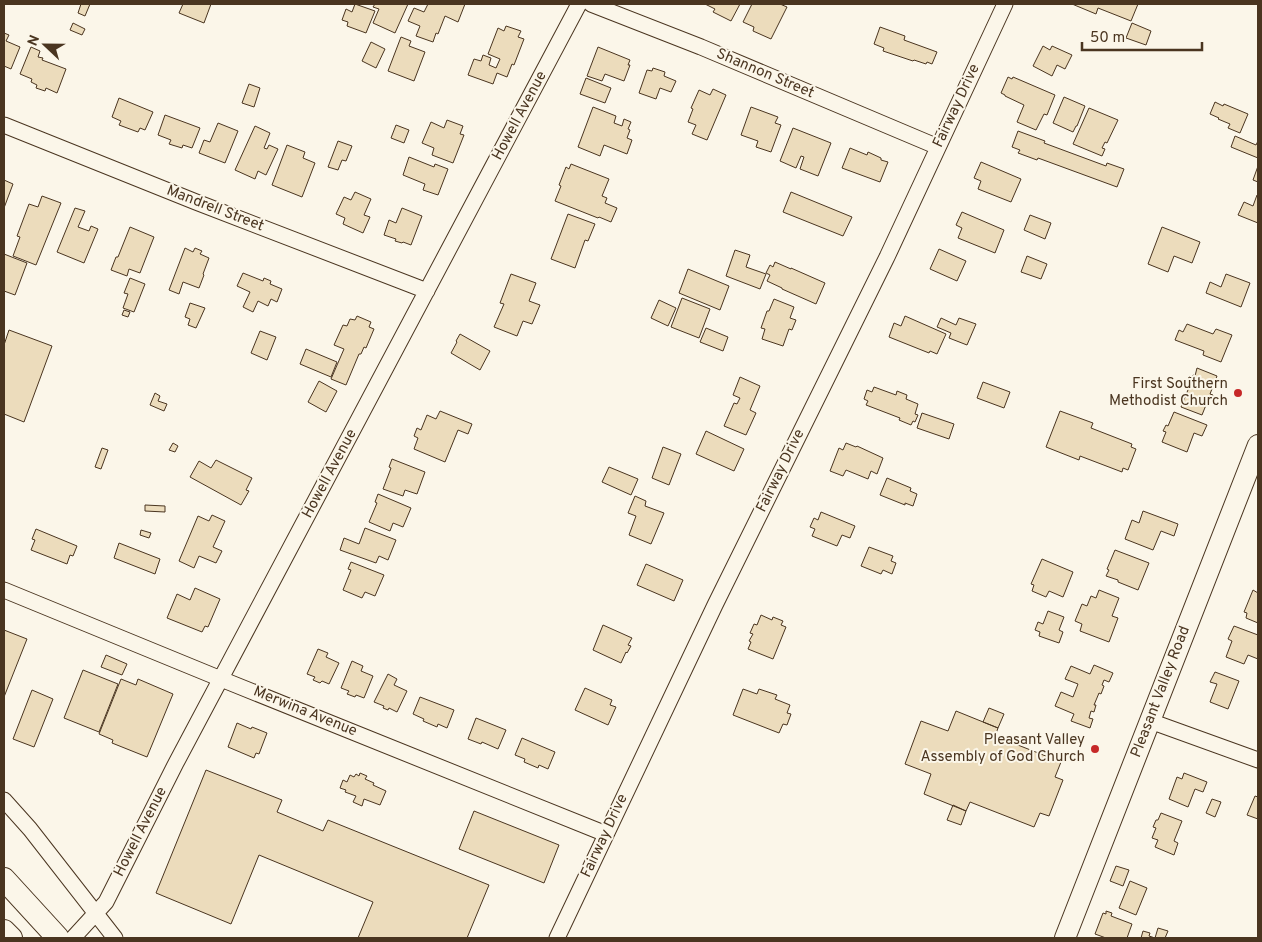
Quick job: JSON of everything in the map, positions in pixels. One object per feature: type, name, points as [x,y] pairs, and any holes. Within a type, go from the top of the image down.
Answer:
[{"type":"main road","points":[[4,879],[58,938]]},
{"type":"main road","points":[[4,931],[11,938]]},
{"type":"street","name":"Howell Avenue","points":[[73,938],[106,902],[176,763],[579,4]]},
{"type":"street","name":"Shannon Street","points":[[591,4],[701,47],[938,147]]},
{"type":"street","name":"Fairway Drive","points":[[557,938],[715,605],[887,257],[1005,4]]},
{"type":"street","name":"Mandrell Street","points":[[4,125],[196,202],[427,291]]},
{"type":"street","name":"Pleasant Valley Road","points":[[1064,938],[1258,445]]},
{"type":"street","name":"Merwina Avenue","points":[[4,590],[606,834]]},
{"type":"street","points":[[1150,720],[1258,760]]},
{"type":"street","points":[[4,800],[30,829],[115,938]]},
{"type":"building","points":[[81,4],[90,4],[85,16],[78,13]]},
{"type":"building","points":[[183,4],[211,4],[204,23],[179,13]]},
{"type":"building","points":[[355,4],[375,11],[366,33],[347,26],[348,22],[342,20],[346,9],[352,12]]},
{"type":"building","points":[[375,4],[408,4],[395,33],[373,23],[379,9],[373,7]]},
{"type":"building","points":[[428,4],[465,4],[458,22],[445,16],[433,42],[416,36],[420,26],[408,21],[414,8],[424,12]]},
{"type":"building","points":[[705,4],[740,4],[731,21],[713,12],[715,9]]},
{"type":"building","points":[[752,4],[780,4],[787,7],[771,39],[753,31],[754,27],[743,22]]},
{"type":"building","points":[[1072,4],[1138,4],[1131,21],[1098,8],[1096,14]]},
{"type":"building","points":[[73,23],[85,29],[82,35],[70,30]]},
{"type":"building","points":[[1132,23],[1151,31],[1146,45],[1126,38]]},
{"type":"building","points":[[506,26],[521,31],[518,37],[524,39],[507,77],[497,73],[493,84],[468,75],[474,59],[481,61],[483,55],[491,58],[489,65],[496,68],[500,59],[488,54],[498,28],[504,31]]},
{"type":"building","points":[[880,27],[905,36],[904,40],[937,52],[932,64],[913,61],[883,51],[884,48],[874,44]]},
{"type":"building","points":[[4,33],[9,35],[6,41],[20,47],[11,69],[4,66]]},
{"type":"building","points":[[401,37],[411,41],[409,46],[425,52],[414,81],[388,71]]},
{"type":"building","points":[[371,42],[385,49],[376,68],[362,61]]},
{"type":"building","points":[[1043,46],[1050,50],[1052,46],[1072,55],[1065,69],[1057,65],[1052,76],[1033,66]]},
{"type":"building","points":[[31,47],[40,51],[38,57],[43,58],[42,60],[66,69],[57,93],[46,88],[45,91],[36,88],[37,85],[31,82],[32,79],[20,74]]},
{"type":"building","points":[[598,47],[630,60],[624,81],[605,74],[602,81],[587,76]]},
{"type":"building","points":[[653,68],[665,72],[664,76],[676,81],[671,92],[660,88],[656,99],[639,93],[647,70],[652,71]]},
{"type":"building","points":[[1008,77],[1012,79],[1013,77],[1055,95],[1047,115],[1044,114],[1036,130],[1017,122],[1024,105],[1001,93]]},
{"type":"building","points":[[586,78],[611,88],[605,103],[580,94]]},
{"type":"building","points":[[249,84],[260,88],[254,107],[242,103]]},
{"type":"building","points":[[713,89],[726,95],[707,140],[692,134],[696,125],[688,122],[693,109],[691,108],[699,90],[710,95]]},
{"type":"building","points":[[1064,97],[1085,106],[1073,132],[1053,123]]},
{"type":"building","points":[[119,98],[153,112],[145,130],[140,128],[138,132],[119,125],[121,121],[112,117]]},
{"type":"building","points":[[1215,102],[1248,114],[1240,133],[1228,128],[1230,124],[1210,114]]},
{"type":"building","points":[[593,107],[616,116],[614,123],[622,126],[624,119],[631,122],[627,138],[632,140],[627,154],[604,145],[600,156],[578,147]]},
{"type":"building","points":[[751,107],[778,117],[775,123],[781,125],[771,152],[756,147],[758,141],[741,135]]},
{"type":"building","points":[[1089,108],[1118,120],[1107,143],[1105,142],[1102,148],[1105,149],[1102,156],[1073,144]]},
{"type":"building","points":[[165,115],[200,128],[192,148],[183,145],[182,148],[169,144],[171,140],[158,135]]},
{"type":"building","points":[[447,120],[463,126],[460,134],[464,135],[453,163],[432,155],[434,148],[422,143],[431,122],[444,128]]},
{"type":"building","points":[[218,123],[238,131],[225,163],[199,153],[204,140],[210,142]]},
{"type":"building","points":[[396,125],[409,130],[404,143],[391,138]]},
{"type":"building","points":[[255,126],[270,133],[264,148],[267,149],[269,145],[278,149],[266,175],[258,171],[255,179],[235,170]]},
{"type":"building","points":[[793,128],[831,143],[818,176],[800,169],[804,157],[801,156],[796,168],[780,161]]},
{"type":"building","points":[[1018,131],[1045,141],[1044,143],[1106,166],[1107,163],[1124,169],[1117,187],[1038,158],[1037,160],[1018,153],[1020,150],[1012,147]]},
{"type":"building","points":[[1235,136],[1256,145],[1258,141],[1258,158],[1231,147]]},
{"type":"building","points":[[338,141],[352,146],[346,161],[342,160],[338,170],[328,167]]},
{"type":"building","points":[[287,145],[305,152],[303,158],[315,163],[302,197],[272,185]]},
{"type":"building","points":[[850,148],[867,155],[868,152],[888,162],[880,182],[842,168]]},
{"type":"building","points":[[409,157],[434,167],[435,164],[448,169],[438,195],[423,190],[425,184],[403,175]]},
{"type":"building","points":[[981,162],[1021,179],[1011,202],[978,189],[981,181],[974,178]]},
{"type":"building","points":[[571,164],[609,179],[602,196],[607,198],[605,203],[617,208],[611,222],[555,201],[566,167],[569,169]]},
{"type":"building","points":[[1258,166],[1258,182],[1253,180]]},
{"type":"building","points":[[4,180],[13,184],[4,208]]},
{"type":"building","points":[[355,192],[371,199],[364,215],[370,217],[363,233],[343,224],[345,218],[336,214],[344,197],[351,200]]},
{"type":"building","points":[[791,192],[852,217],[843,236],[783,212]]},
{"type":"building","points":[[1257,195],[1258,223],[1238,215],[1244,202],[1253,206]]},
{"type":"building","points":[[42,196],[61,203],[36,265],[13,256],[20,237],[17,236],[29,204],[38,207]]},
{"type":"building","points":[[75,208],[85,211],[78,227],[89,231],[91,226],[98,229],[84,263],[57,252]]},
{"type":"building","points":[[402,208],[422,216],[411,245],[395,241],[396,239],[384,235],[389,220],[396,223]]},
{"type":"building","points":[[962,212],[1004,230],[995,253],[958,238],[962,228],[956,225]]},
{"type":"building","points":[[568,214],[595,224],[588,241],[585,240],[575,268],[551,259]]},
{"type":"building","points":[[1030,215],[1051,223],[1045,239],[1024,230]]},
{"type":"building","points":[[130,227],[154,237],[140,273],[129,269],[127,276],[111,270]]},
{"type":"building","points":[[1162,227],[1200,242],[1192,263],[1174,256],[1168,272],[1148,264]]},
{"type":"building","points":[[185,248],[193,252],[195,248],[202,251],[200,254],[209,258],[199,288],[183,282],[179,294],[169,290]]},
{"type":"building","points":[[939,249],[966,261],[957,281],[930,269]]},
{"type":"building","points":[[735,250],[750,255],[746,267],[766,274],[760,289],[726,276]]},
{"type":"building","points":[[4,254],[27,263],[15,295],[4,291]]},
{"type":"building","points":[[1027,256],[1047,264],[1041,279],[1021,272]]},
{"type":"building","points":[[775,262],[825,283],[816,304],[767,281],[770,275],[766,273],[770,265],[773,267]]},
{"type":"building","points":[[688,269],[729,286],[720,310],[679,293]]},
{"type":"building","points":[[243,273],[263,281],[264,278],[271,281],[270,284],[282,289],[277,302],[271,299],[268,306],[258,301],[253,312],[243,307],[250,292],[237,286]]},
{"type":"building","points":[[511,274],[536,283],[529,301],[540,305],[532,324],[523,321],[517,336],[494,327],[504,304],[500,303]]},
{"type":"building","points":[[1226,274],[1250,283],[1241,307],[1206,293],[1210,282],[1221,287]]},
{"type":"building","points":[[130,278],[145,284],[134,312],[123,308],[128,294],[124,293]]},
{"type":"building","points":[[682,298],[710,309],[699,338],[671,327]]},
{"type":"building","points":[[774,299],[794,307],[790,318],[796,320],[792,330],[789,329],[783,346],[762,339],[765,329],[761,328]]},
{"type":"building","points":[[659,300],[676,308],[668,326],[651,318]]},
{"type":"building","points":[[190,303],[205,308],[196,328],[188,325],[190,319],[185,317]]},
{"type":"building","points":[[124,310],[130,312],[128,317],[122,315]]},
{"type":"building","points":[[357,316],[371,322],[369,327],[374,329],[366,348],[364,347],[361,354],[359,354],[346,385],[331,379],[344,349],[334,345],[343,325],[347,326],[350,319],[355,320]]},
{"type":"building","points":[[905,316],[946,334],[937,354],[930,351],[929,353],[889,337],[894,323],[901,326]]},
{"type":"building","points":[[941,318],[956,325],[959,318],[976,324],[967,345],[949,338],[951,333],[937,327]]},
{"type":"building","points":[[1187,324],[1213,334],[1216,329],[1232,335],[1221,362],[1203,355],[1204,351],[1175,340],[1179,330],[1183,332]]},
{"type":"building","points":[[706,328],[728,337],[723,351],[700,342]]},
{"type":"building","points":[[9,330],[52,346],[24,422],[4,414],[4,345]]},
{"type":"building","points":[[260,331],[276,337],[267,360],[251,353]]},
{"type":"building","points":[[460,334],[490,351],[480,370],[451,353]]},
{"type":"building","points":[[306,349],[337,362],[331,377],[300,364]]},
{"type":"building","points":[[1197,368],[1217,376],[1210,394],[1213,395],[1211,401],[1208,400],[1202,415],[1181,407],[1190,385],[1187,384],[1189,377],[1195,376]]},
{"type":"building","points":[[740,377],[760,386],[750,410],[756,413],[746,435],[724,426],[734,403],[737,404],[740,398],[733,395]]},
{"type":"building","points":[[319,381],[337,391],[326,412],[308,402]]},
{"type":"building","points":[[983,382],[1010,392],[1004,408],[977,398]]},
{"type":"building","points":[[874,387],[896,395],[897,391],[907,395],[906,399],[918,404],[915,414],[918,415],[915,422],[913,421],[911,425],[899,420],[900,418],[866,405],[868,401],[864,399],[867,390],[872,392]]},
{"type":"building","points":[[155,393],[160,396],[158,401],[167,404],[164,411],[150,405]]},
{"type":"building","points":[[440,411],[472,424],[468,434],[458,430],[445,462],[414,449],[418,438],[414,436],[417,428],[421,430],[427,415],[436,419]]},
{"type":"building","points":[[1060,411],[1093,423],[1091,428],[1132,444],[1131,447],[1136,449],[1128,470],[1123,468],[1122,472],[1080,456],[1079,460],[1046,447]]},
{"type":"building","points":[[1174,412],[1207,425],[1202,436],[1194,433],[1187,452],[1162,442],[1166,432],[1163,431],[1166,425],[1168,426]]},
{"type":"building","points":[[922,413],[954,424],[949,439],[917,428]]},
{"type":"building","points":[[706,431],[744,449],[734,471],[696,454]]},
{"type":"building","points":[[173,443],[178,446],[175,452],[169,450]]},
{"type":"building","points":[[846,443],[883,458],[877,474],[871,471],[868,479],[846,470],[843,476],[830,471],[839,448],[843,450]]},
{"type":"building","points":[[663,447],[681,454],[669,485],[652,478]]},
{"type":"building","points":[[102,448],[108,450],[101,469],[95,467]]},
{"type":"building","points":[[392,459],[425,472],[417,494],[405,490],[403,496],[383,489],[391,468],[389,467]]},
{"type":"building","points":[[216,460],[252,478],[246,490],[249,491],[241,505],[190,477],[199,461],[211,468]]},
{"type":"building","points":[[609,467],[638,479],[631,495],[602,482]]},
{"type":"building","points":[[887,478],[911,488],[910,491],[917,494],[913,506],[905,503],[905,505],[880,495]]},
{"type":"building","points":[[378,494],[411,508],[403,527],[393,523],[390,531],[369,522],[377,503],[375,502]]},
{"type":"building","points":[[635,496],[646,501],[645,506],[664,513],[651,544],[629,535],[636,516],[628,513]]},
{"type":"building","points":[[145,505],[165,506],[165,512],[145,511]]},
{"type":"building","points":[[1143,511],[1178,524],[1174,536],[1161,531],[1153,550],[1125,539],[1132,520],[1139,523]]},
{"type":"building","points":[[821,512],[855,526],[850,538],[842,535],[837,546],[812,536],[815,529],[810,527],[814,518],[818,520]]},
{"type":"building","points":[[212,515],[225,521],[213,547],[222,551],[216,563],[199,556],[194,568],[179,561],[198,516],[209,521]]},
{"type":"building","points":[[365,528],[396,540],[388,560],[379,556],[376,563],[340,550],[344,538],[359,544]]},
{"type":"building","points":[[36,529],[77,546],[73,556],[70,555],[67,564],[31,550],[35,540],[32,539]]},
{"type":"building","points":[[141,530],[151,533],[149,538],[140,535]]},
{"type":"building","points":[[119,543],[160,559],[155,574],[114,558]]},
{"type":"building","points":[[869,547],[893,556],[891,561],[896,563],[892,574],[883,570],[881,574],[861,566]]},
{"type":"building","points":[[1115,550],[1149,563],[1138,590],[1106,576]]},
{"type":"building","points":[[1042,559],[1073,572],[1063,597],[1049,591],[1046,597],[1032,591],[1034,585],[1031,584]]},
{"type":"building","points":[[351,562],[384,575],[375,596],[365,592],[362,598],[343,590],[351,570],[348,569]]},
{"type":"building","points":[[646,564],[683,580],[674,601],[637,585]]},
{"type":"building","points":[[195,588],[220,599],[208,627],[205,626],[202,632],[167,618],[177,594],[190,600]]},
{"type":"building","points":[[1099,590],[1119,598],[1112,616],[1118,618],[1109,642],[1080,631],[1082,624],[1075,621],[1082,604],[1087,606],[1091,596],[1096,598]]},
{"type":"building","points":[[1253,590],[1258,593],[1258,623],[1246,618],[1247,613],[1244,612]]},
{"type":"building","points":[[1048,611],[1064,617],[1059,630],[1063,632],[1059,643],[1039,636],[1040,632],[1035,630],[1038,622],[1043,624]]},
{"type":"building","points":[[761,615],[772,620],[773,617],[783,621],[781,625],[786,627],[773,659],[748,649],[751,642],[749,641],[753,634],[750,633],[754,624],[757,625]]},
{"type":"building","points":[[603,625],[632,638],[628,645],[631,646],[621,663],[593,650]]},
{"type":"building","points":[[1234,626],[1258,635],[1258,659],[1248,655],[1244,664],[1226,657],[1232,641],[1228,639]]},
{"type":"building","points":[[4,630],[27,639],[4,697]]},
{"type":"building","points":[[318,649],[328,653],[326,657],[339,663],[329,684],[313,680],[315,677],[307,674]]},
{"type":"building","points":[[106,655],[127,664],[122,675],[101,667]]},
{"type":"building","points":[[352,661],[363,666],[361,671],[373,676],[364,698],[347,694],[349,691],[341,688]]},
{"type":"building","points":[[1094,665],[1113,673],[1109,682],[1104,680],[1101,694],[1099,693],[1094,705],[1096,705],[1094,712],[1091,711],[1089,718],[1093,719],[1090,728],[1071,721],[1074,714],[1055,706],[1061,692],[1073,697],[1078,684],[1065,679],[1071,666],[1090,674]]},
{"type":"building","points":[[83,670],[118,684],[99,732],[64,718]]},
{"type":"building","points":[[1215,672],[1239,681],[1228,709],[1210,702],[1217,684],[1210,682]]},
{"type":"building","points":[[388,674],[397,679],[394,685],[407,691],[397,712],[389,708],[388,710],[383,708],[384,706],[374,702]]},
{"type":"building","points":[[121,679],[136,685],[138,679],[173,694],[147,757],[112,743],[113,740],[99,734]]},
{"type":"building","points":[[585,688],[612,700],[610,705],[616,707],[608,725],[575,710]]},
{"type":"building","points":[[743,689],[757,694],[759,689],[777,695],[775,699],[790,705],[787,713],[791,714],[787,725],[783,724],[779,733],[733,715]]},
{"type":"building","points":[[32,690],[53,699],[34,747],[13,739]]},
{"type":"building","points":[[420,697],[454,710],[447,728],[438,724],[437,727],[413,714]]},
{"type":"building","points":[[989,708],[1004,714],[998,728],[983,722]]},
{"type":"building","points":[[956,711],[998,728],[995,736],[1061,762],[1055,777],[1063,780],[1049,816],[1040,813],[1034,827],[970,802],[966,811],[924,794],[931,774],[905,764],[921,721],[948,731]]},
{"type":"building","points":[[476,718],[506,730],[498,749],[482,742],[481,744],[468,739]]},
{"type":"building","points":[[237,723],[267,733],[259,754],[256,753],[254,758],[228,747]]},
{"type":"building","points":[[522,738],[555,752],[548,769],[539,765],[538,768],[524,762],[525,759],[515,755]]},
{"type":"building","points":[[206,770],[282,800],[277,812],[323,831],[328,820],[489,885],[467,938],[358,938],[373,902],[259,855],[231,924],[156,893]]},
{"type":"building","points":[[360,773],[367,776],[365,779],[374,783],[373,785],[386,791],[380,805],[364,799],[362,806],[353,802],[356,796],[340,788],[343,780],[347,782],[350,775],[354,777],[356,774],[359,776]]},
{"type":"building","points":[[1184,773],[1207,782],[1203,792],[1195,789],[1188,807],[1169,799],[1177,777],[1182,779]]},
{"type":"building","points":[[1255,796],[1258,797],[1258,819],[1247,815]]},
{"type":"building","points":[[1212,799],[1221,802],[1215,817],[1206,813]]},
{"type":"building","points":[[953,805],[966,811],[961,825],[947,820]]},
{"type":"building","points":[[474,811],[559,845],[544,883],[459,849]]},
{"type":"building","points":[[1161,813],[1182,821],[1174,841],[1178,843],[1174,855],[1155,847],[1158,840],[1152,838],[1156,828],[1153,827]]},
{"type":"building","points":[[1116,866],[1129,870],[1123,886],[1110,881]]},
{"type":"building","points":[[1130,881],[1147,888],[1136,915],[1119,908]]},
{"type":"building","points":[[1106,911],[1112,913],[1111,916],[1132,924],[1127,938],[1106,938],[1095,934],[1103,913],[1106,914]]},
{"type":"building","points":[[1158,928],[1168,931],[1165,938],[1155,938]]},
{"type":"building","points":[[1143,931],[1150,933],[1149,936],[1155,938],[1141,938]]},
{"type":"place","name":"First Southern Methodist Church","points":[[1238,393]]},
{"type":"place","name":"Pleasant Valley Assembly of God Church","points":[[1095,749]]}]
